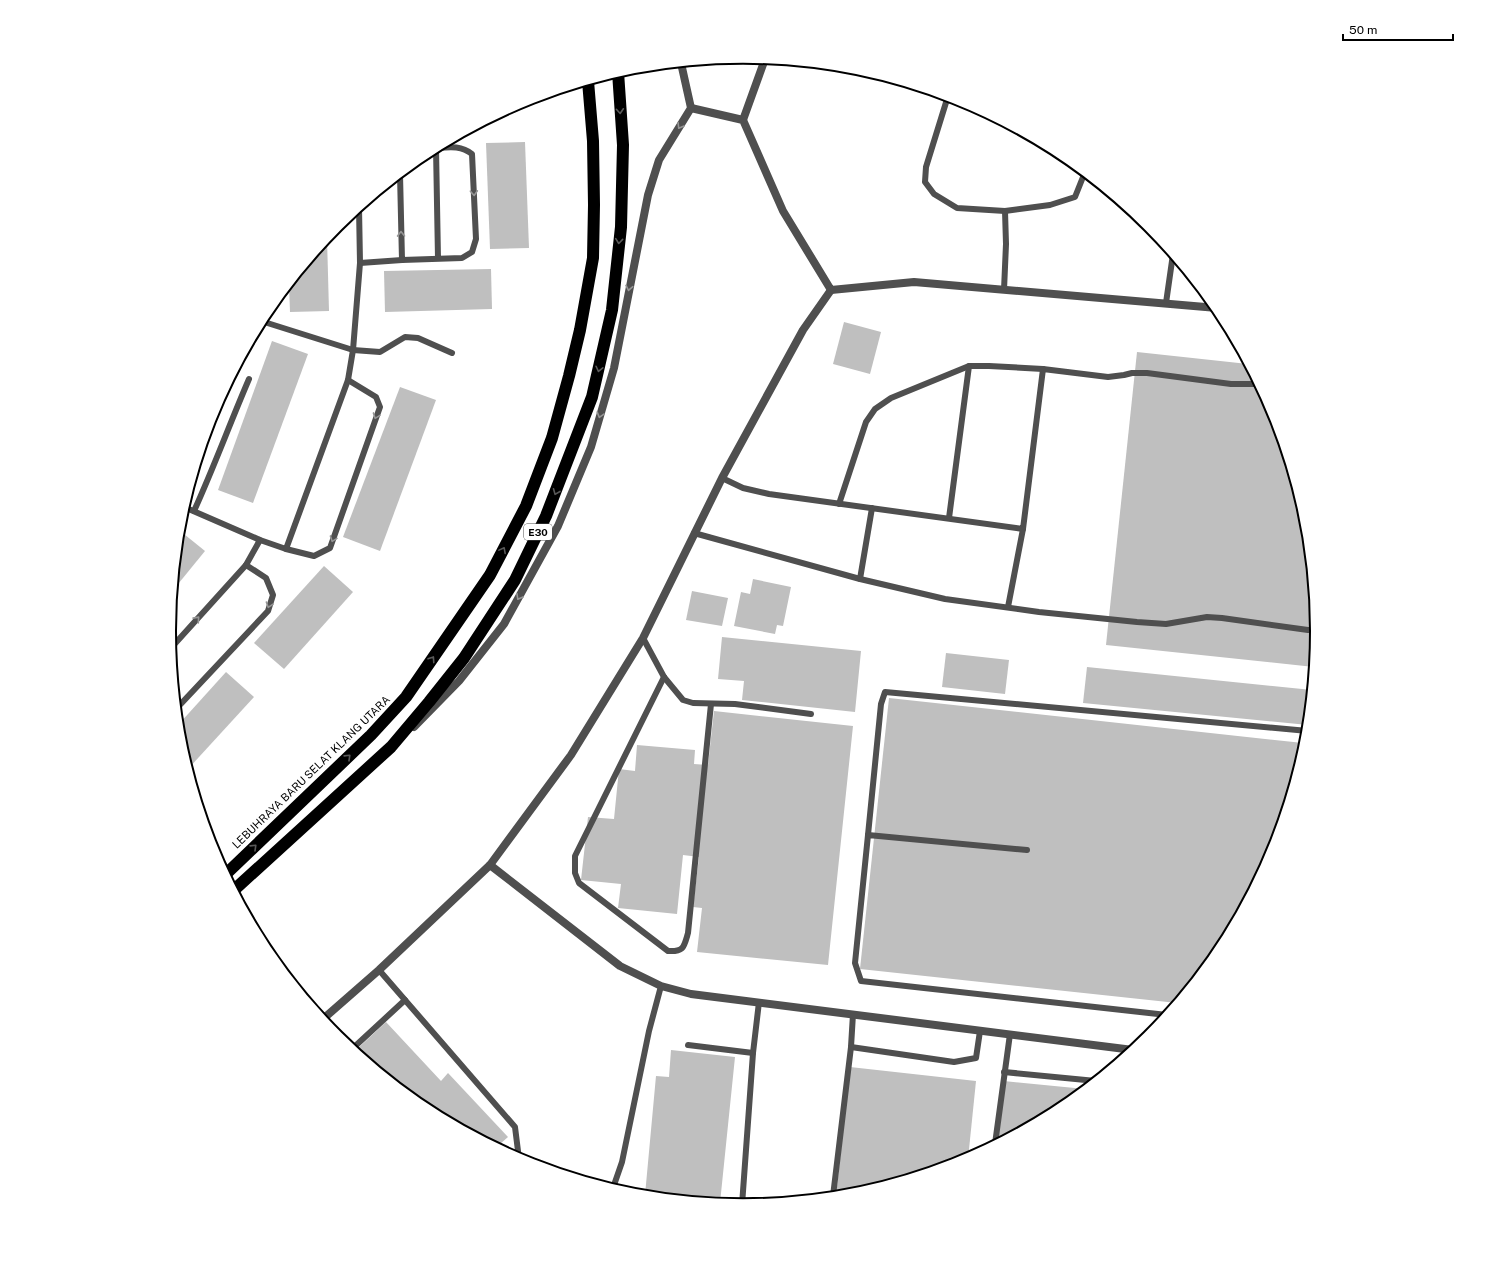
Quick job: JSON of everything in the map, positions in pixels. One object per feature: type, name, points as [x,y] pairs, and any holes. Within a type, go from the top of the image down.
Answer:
[{"type":"highway","name":"E30","points":[[238,887],[391,747],[464,658],[515,580],[546,516],[592,398],[612,310],[621,228],[623,145],[618,78]]},
{"type":"highway","name":"LEBUHRAYA BARU SELAT KLANG UTARA","points":[[230,870],[371,735],[406,697],[490,575],[526,506],[552,438],[569,376],[580,330],[593,258],[593,141],[588,86]]},
{"type":"street","points":[[762,64],[744,120],[783,211],[831,290]]},
{"type":"street","points":[[391,747],[423,719],[459,681],[504,624],[558,526],[590,447],[614,368],[650,188],[659,160],[691,108],[682,68]]},
{"type":"street","points":[[691,108],[744,120]]},
{"type":"street","points":[[327,1015],[379,970],[490,865],[572,755],[643,638],[722,478],[803,330],[831,290],[914,282],[1209,307]]},
{"type":"street","points":[[490,865],[620,966],[661,986],[691,994],[1126,1049]]},
{"type":"lane","points":[[946,102],[926,167],[925,182],[934,194],[957,208],[1005,210],[1050,205],[1075,197],[1083,177]]},
{"type":"lane","points":[[360,263],[462,258],[472,252],[476,239],[472,154],[466,149],[458,147],[448,147]]},
{"type":"lane","points":[[436,155],[438,258]]},
{"type":"lane","points":[[400,180],[402,260]]},
{"type":"lane","points":[[1004,290],[1006,244],[1005,210]]},
{"type":"lane","points":[[286,549],[348,380],[353,350],[360,263],[359,215]]},
{"type":"lane","points":[[1166,303],[1172,260]]},
{"type":"lane","points":[[267,323],[353,350],[380,352],[405,337],[418,338],[452,353]]},
{"type":"lane","points":[[838,504],[866,422],[875,409],[891,398],[969,366],[1043,369],[1108,377],[1124,376],[1132,373],[1147,373],[1232,384],[1254,384]]},
{"type":"lane","points":[[949,518],[969,366]]},
{"type":"lane","points":[[1008,607],[1023,529],[1043,369]]},
{"type":"lane","points":[[194,510],[213,468],[227,430],[249,379]]},
{"type":"lane","points":[[190,509],[260,540],[286,549],[314,556],[330,548],[380,407],[376,397],[348,380]]},
{"type":"lane","points":[[722,478],[744,488],[769,494],[1023,529]]},
{"type":"lane","points":[[860,579],[872,508]]},
{"type":"lane","points":[[694,532],[860,579],[945,599],[1137,622],[1166,624],[1207,617],[1310,630]]},
{"type":"lane","points":[[177,642],[246,565],[260,540]]},
{"type":"lane","points":[[181,704],[268,611],[273,595],[266,578],[246,565]]},
{"type":"lane","points":[[643,638],[664,677],[683,700],[692,703],[735,704],[811,714]]},
{"type":"lane","points":[[664,677],[575,856],[575,873],[579,883],[668,951],[678,952],[684,948],[688,933],[711,704]]},
{"type":"lane","points":[[1161,1014],[861,981],[855,963],[881,704],[885,692],[1302,730]]},
{"type":"lane","points":[[868,835],[1027,850]]},
{"type":"lane","points":[[379,970],[515,1127],[518,1151]]},
{"type":"lane","points":[[615,1183],[622,1162],[649,1031],[661,986]]},
{"type":"lane","points":[[357,1045],[405,1000]]},
{"type":"lane","points":[[743,1198],[759,1002]]},
{"type":"lane","points":[[834,1190],[854,1014]]},
{"type":"lane","points":[[851,1047],[954,1062],[976,1058],[980,1030]]},
{"type":"lane","points":[[996,1139],[1010,1034]]},
{"type":"lane","points":[[688,1045],[754,1053]]},
{"type":"lane","points":[[1004,1072],[1090,1080]]},
{"type":"building","points":[[525,142],[529,248],[490,249],[486,143]]},
{"type":"building","points":[[327,246],[329,311],[290,312],[289,292]]},
{"type":"building","points":[[491,269],[492,309],[385,312],[384,271]]},
{"type":"building","points":[[844,322],[881,332],[870,374],[833,364]]},
{"type":"building","points":[[272,341],[308,354],[253,503],[218,490]]},
{"type":"building","points":[[1137,352],[1243,363],[1267,414],[1280,449],[1300,520],[1306,557],[1309,594],[1309,666],[1106,645]]},
{"type":"building","points":[[400,387],[436,400],[380,551],[343,537]]},
{"type":"building","points":[[185,535],[205,551],[179,583]]},
{"type":"building","points":[[324,566],[353,592],[284,669],[254,643]]},
{"type":"building","points":[[753,579],[791,587],[783,626],[777,625],[775,634],[734,626],[741,592],[750,594]]},
{"type":"building","points":[[692,591],[728,598],[722,626],[686,620]]},
{"type":"building","points":[[722,637],[861,651],[855,712],[742,700],[744,681],[718,679]]},
{"type":"building","points":[[946,653],[1009,660],[1005,694],[942,687]]},
{"type":"building","points":[[1087,667],[1307,690],[1303,724],[1083,703]]},
{"type":"building","points":[[226,672],[254,697],[193,764],[183,719]]},
{"type":"building","points":[[889,698],[1300,743],[1280,813],[1252,882],[1235,915],[1215,946],[1172,1002],[860,969]]},
{"type":"building","points":[[714,711],[853,726],[828,965],[697,952],[702,908],[693,907],[699,857],[683,855],[677,914],[618,908],[621,884],[581,880],[588,817],[614,819],[619,769],[635,771],[637,745],[695,750],[694,764],[708,765]]},
{"type":"building","points":[[386,1022],[441,1081],[448,1073],[508,1137],[501,1143],[460,1122],[398,1081],[359,1047]]},
{"type":"building","points":[[671,1050],[735,1057],[721,1197],[669,1193],[646,1189],[656,1076],[669,1077]]},
{"type":"building","points":[[850,1067],[976,1081],[969,1151],[926,1168],[890,1179],[837,1190]]},
{"type":"building","points":[[1004,1081],[1078,1088],[1027,1122],[999,1138]]}]
